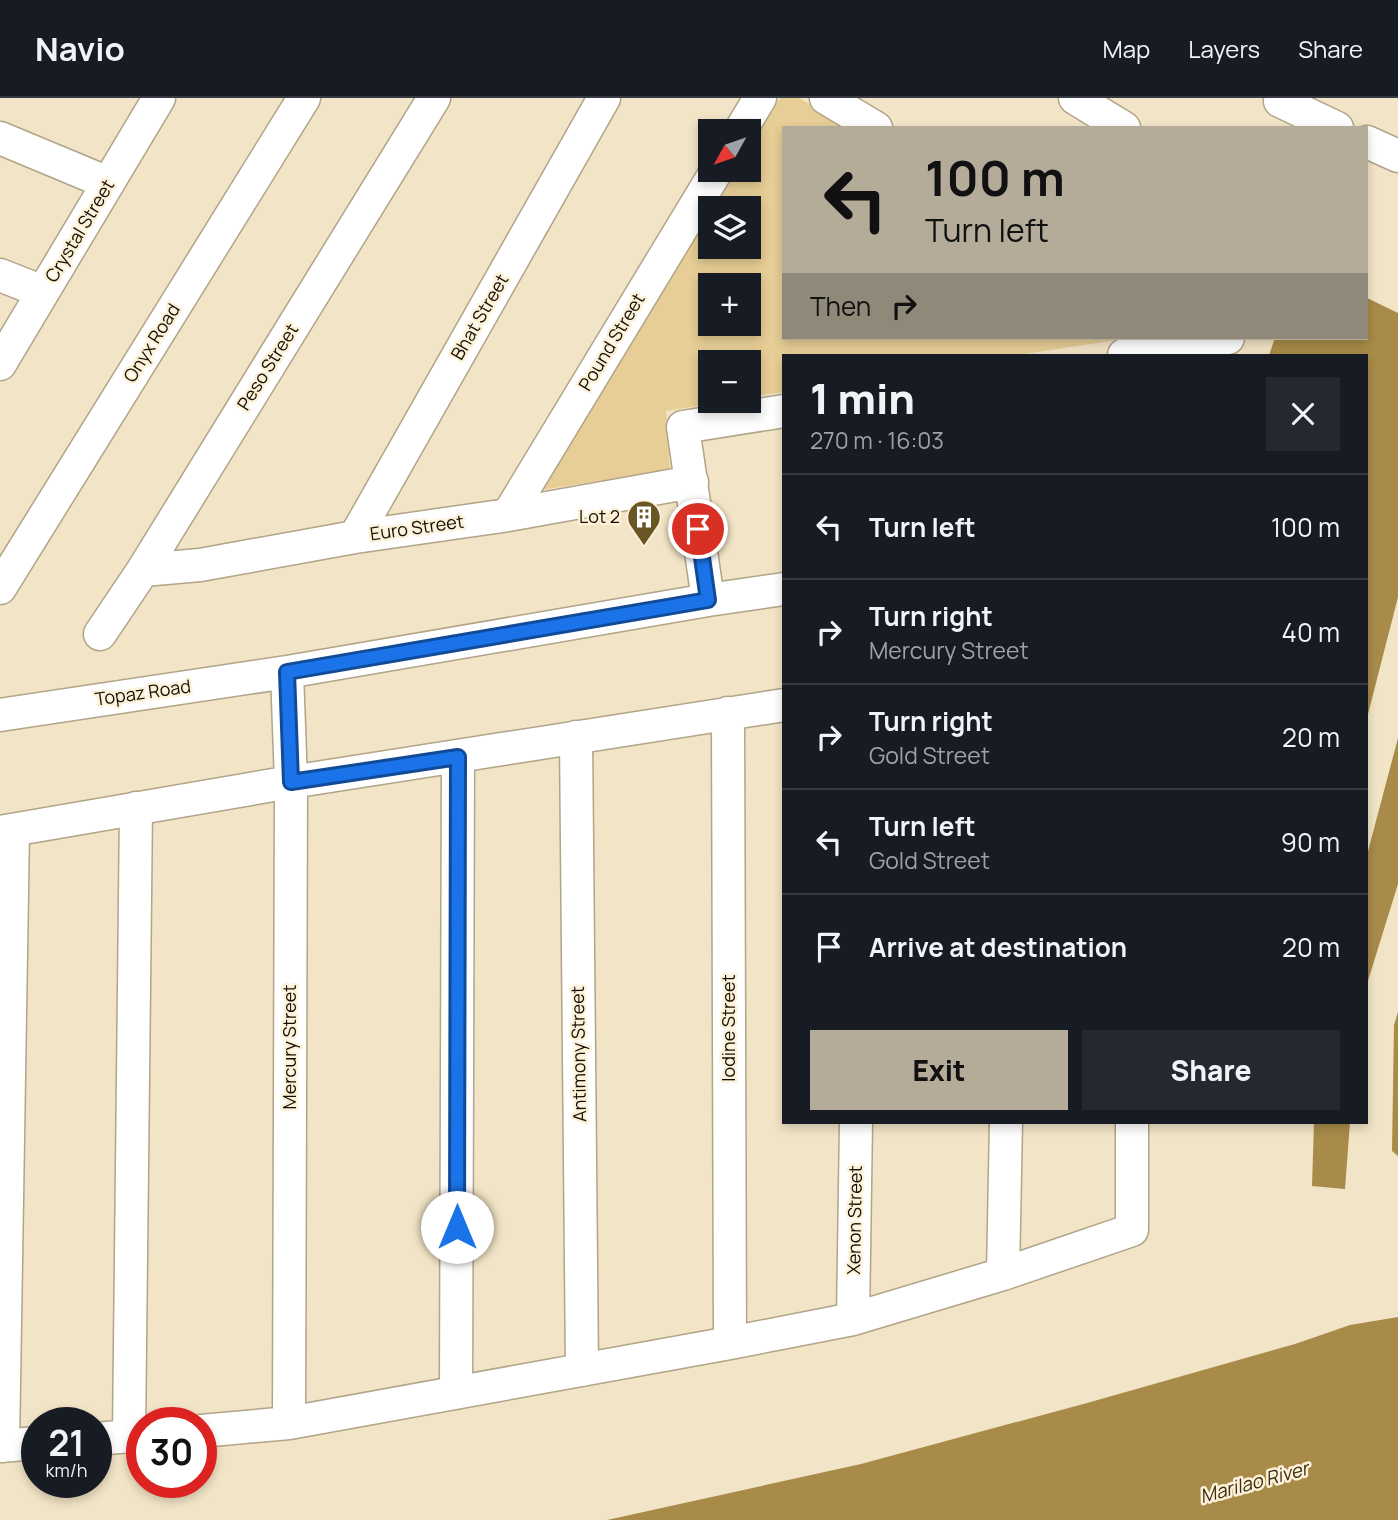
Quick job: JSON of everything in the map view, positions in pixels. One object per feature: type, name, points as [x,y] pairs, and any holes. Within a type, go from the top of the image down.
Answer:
[{"type":"street","name":"Crystal Street","points":[[0,365],[159,98]]},
{"type":"street","name":"Onyx Road","points":[[0,588],[304,98]]},
{"type":"street","name":"Peso Street","points":[[100,634],[143,570],[434,98]]},
{"type":"street","name":"Bhat Street","points":[[355,537],[604,98]]},
{"type":"street","points":[[747,119],[760,98]]},
{"type":"street","points":[[826,98],[873,126]]},
{"type":"street","points":[[1074,98],[1121,126]]},
{"type":"street","points":[[1278,109],[1331,126]]},
{"type":"street","points":[[0,138],[108,183]]},
{"type":"street","points":[[1368,142],[1398,156]]},
{"type":"street","name":"Pound Street","points":[[508,514],[710,182]]},
{"type":"street","points":[[0,275],[43,292]]},
{"type":"street","points":[[1130,354],[1215,340]]},
{"type":"street","points":[[708,600],[682,427],[782,411]]},
{"type":"street","name":"Euro Street","points":[[143,570],[200,565],[692,481]]},
{"type":"street","name":"Topaz Road","points":[[0,715],[287,672],[782,589]]},
{"type":"street","name":"Mercury Street","points":[[287,672],[291,782],[289,1423]]},
{"type":"street","points":[[21,1444],[1,1446],[7,831],[291,782],[782,705]]},
{"type":"street","name":"Iodine Street","points":[[728,713],[730,1343]]},
{"type":"street","name":"Antimony Street","points":[[576,737],[582,1370]]},
{"type":"street","points":[[456,1393],[458,757]]},
{"type":"street","points":[[135,1407],[136,808]]},
{"type":"street","name":"Xenon Street","points":[[853,1319],[856,1124]]},
{"type":"street","points":[[1003,1274],[1006,1124]]},
{"type":"street","points":[[217,1429],[289,1423],[853,1319],[1003,1274],[1132,1230],[1132,1124]]},
{"type":"shaded area","points":[[780,98],[799,98],[847,126],[782,126],[782,340],[1117,340],[1025,354],[782,354],[782,392],[761,395],[761,350],[698,350],[698,406],[666,411],[670,470],[541,490],[698,232],[698,259],[761,259],[761,196],[720,196],[729,182],[761,182],[761,129]]},
{"type":"water","points":[[1368,298],[1398,313],[1398,597],[1368,714],[1368,354],[1269,354],[1274,340],[1368,340]]},
{"type":"water","points":[[1398,738],[1398,884],[1368,981],[1368,851]]},
{"type":"water","points":[[1398,1012],[1398,1156],[1392,1151],[1394,1025]]},
{"type":"water","points":[[1314,1124],[1350,1124],[1345,1189],[1312,1186]]},
{"type":"water","name":"Marilao River","points":[[1398,1317],[1398,1520],[607,1520],[861,1464],[1295,1344],[1350,1325]]},
{"type":"place","name":"Lot 2","points":[[644,547]]},
{"type":"route","points":[[457,1227],[458,757],[291,782],[287,672],[708,600],[698,529]]}]
